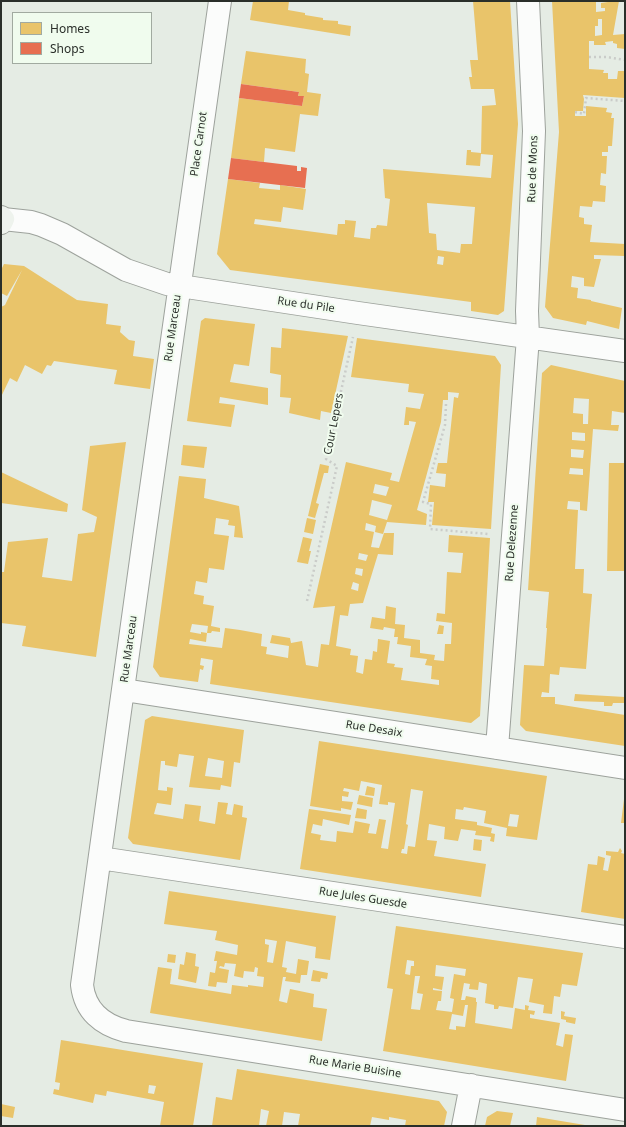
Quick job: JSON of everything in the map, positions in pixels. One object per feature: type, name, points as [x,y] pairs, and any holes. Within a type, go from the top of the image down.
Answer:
[{"type":"street","name":"Place Carnot","points":[[179,286],[220,1]]},
{"type":"street","name":"Rue de Mons","points":[[528,1],[534,131],[528,337]]},
{"type":"street","name":"Rue du Pile","points":[[2,220],[31,222],[41,225],[62,234],[126,270],[156,281],[179,286],[625,351]]},
{"type":"street","name":"Rue Marceau","points":[[91,1010],[84,998],[82,985],[179,286]]},
{"type":"street","name":"Rue Delezenne","points":[[497,748],[528,337]]},
{"type":"street","name":"Rue Desaix","points":[[124,690],[625,768]]},
{"type":"street","name":"Rue Jules Guesde","points":[[100,858],[625,937]]},
{"type":"street","name":"Rue Marie Buisine","points":[[91,1010],[108,1025],[126,1031],[625,1110]]},
{"type":"street","points":[[463,1126],[471,1085]]},
{"type":"path","points":[[589,57],[607,57],[625,60]]},
{"type":"path","points":[[575,112],[584,114],[586,98],[625,101]]},
{"type":"path","name":"Cour Lepers","points":[[307,601],[337,466],[326,459],[358,313]]},
{"type":"path","points":[[446,404],[445,426],[423,502],[431,504],[430,529],[513,536]]},
{"type":"building: Homes","points":[[253,1],[289,1],[288,10],[323,18],[323,20],[338,21],[338,24],[351,26],[350,36],[250,20]]},
{"type":"building: Homes","points":[[473,1],[510,1],[518,124],[504,311],[498,315],[471,311],[471,302],[230,270],[217,254],[228,179],[260,183],[259,188],[280,190],[280,185],[306,189],[303,210],[283,207],[281,222],[255,219],[254,224],[337,235],[338,224],[345,224],[345,220],[356,221],[354,237],[370,239],[371,228],[376,228],[377,225],[387,226],[390,199],[385,198],[383,169],[491,178],[493,155],[481,154],[480,166],[466,165],[467,150],[481,153],[482,106],[496,105],[494,89],[471,89],[469,77],[472,77],[470,60],[478,60]],"holes":[[[427,203],[475,207],[472,244],[461,244],[460,253],[437,250],[436,234],[429,233]],[[438,256],[444,257],[443,265],[437,264]]]},
{"type":"building: Homes","points":[[552,1],[596,1],[596,12],[605,11],[605,8],[601,8],[601,3],[608,1],[619,1],[613,35],[625,34],[625,49],[617,48],[617,44],[613,43],[613,41],[605,42],[606,45],[594,45],[594,41],[589,41],[589,69],[604,70],[603,73],[608,73],[608,79],[617,79],[618,71],[625,71],[625,98],[583,95],[583,111],[575,111],[575,116],[586,116],[586,106],[607,108],[606,112],[612,113],[611,118],[614,118],[612,146],[608,146],[608,152],[602,152],[602,156],[607,156],[606,174],[601,173],[600,185],[606,186],[605,202],[593,201],[592,207],[580,206],[579,217],[584,218],[584,224],[592,225],[590,242],[625,244],[625,256],[594,255],[594,259],[601,259],[594,287],[584,286],[584,278],[572,276],[571,287],[578,288],[577,298],[622,308],[619,329],[587,321],[586,325],[553,318],[545,307],[559,132]],"holes":[[[598,19],[602,19],[602,35],[595,36],[595,26],[598,26]]]},
{"type":"building: Homes","points":[[246,51],[306,59],[305,73],[309,74],[307,92],[321,94],[318,116],[300,114],[295,152],[265,148],[264,162],[231,158],[239,98],[302,106],[304,96],[298,96],[299,92],[241,84]]},
{"type":"building: Homes","points":[[4,264],[24,266],[77,300],[108,304],[106,324],[121,326],[120,332],[129,340],[135,341],[133,356],[154,359],[150,389],[114,384],[117,370],[54,361],[51,366],[47,365],[42,374],[25,365],[17,382],[10,378],[1,397],[1,307],[5,305],[22,270],[7,296],[1,293],[1,270]]},
{"type":"building: Homes","points":[[205,318],[255,324],[249,366],[234,364],[230,382],[268,388],[268,405],[220,397],[219,403],[235,405],[231,427],[187,421],[201,321]]},
{"type":"building: Homes","points":[[282,328],[348,336],[331,413],[321,411],[320,420],[289,413],[291,398],[280,397],[281,375],[270,373],[271,347],[281,348]]},
{"type":"building: Homes","points":[[357,338],[495,356],[501,365],[491,529],[432,525],[434,502],[428,502],[430,485],[445,487],[446,474],[436,473],[438,463],[447,463],[454,397],[458,398],[459,393],[448,392],[448,400],[443,400],[441,422],[417,510],[427,514],[426,525],[387,522],[383,534],[375,532],[376,526],[366,523],[365,530],[374,532],[371,547],[379,548],[384,533],[394,533],[393,555],[378,554],[363,603],[350,604],[348,616],[340,615],[336,646],[351,649],[350,655],[358,656],[356,672],[363,674],[365,659],[372,660],[373,651],[377,652],[378,639],[390,641],[387,663],[395,664],[394,667],[403,668],[401,680],[439,685],[439,680],[431,679],[432,666],[425,665],[427,659],[410,657],[411,646],[397,644],[398,637],[394,637],[395,629],[384,627],[383,630],[370,628],[372,617],[385,619],[386,606],[396,608],[395,624],[405,625],[404,638],[420,640],[420,653],[435,655],[434,660],[444,661],[445,644],[451,644],[452,623],[436,621],[437,613],[445,614],[447,572],[461,573],[463,553],[448,552],[449,535],[490,538],[480,716],[471,723],[210,684],[213,660],[201,658],[200,665],[204,666],[203,670],[200,669],[198,682],[160,677],[153,667],[179,476],[206,479],[204,498],[239,506],[243,538],[234,537],[235,526],[228,525],[229,520],[216,518],[214,534],[229,536],[224,570],[209,568],[207,583],[196,581],[194,594],[204,596],[203,604],[214,606],[211,626],[220,628],[220,632],[212,631],[211,633],[207,633],[206,642],[190,639],[189,644],[222,648],[225,628],[240,630],[262,634],[261,646],[267,647],[266,654],[288,658],[289,646],[270,643],[272,635],[290,638],[291,643],[302,641],[306,665],[318,667],[321,644],[329,645],[335,606],[313,608],[346,462],[392,473],[390,480],[399,482],[416,422],[409,421],[409,425],[404,425],[406,407],[420,409],[424,394],[408,392],[409,384],[351,377]],"holes":[[[375,484],[389,487],[386,496],[373,493]],[[372,500],[392,505],[387,520],[369,515]],[[359,553],[368,555],[366,561],[358,559]],[[356,568],[363,569],[362,576],[355,574]],[[353,582],[359,584],[358,591],[351,589]],[[192,624],[208,626],[207,633],[201,632],[201,634],[190,632]]]},
{"type":"building: Homes","points":[[551,365],[625,381],[625,413],[612,411],[611,425],[619,425],[618,431],[593,429],[587,511],[580,510],[580,502],[568,501],[567,509],[578,510],[575,569],[584,569],[583,593],[592,594],[586,669],[560,667],[559,675],[550,674],[549,693],[542,692],[541,697],[555,697],[555,704],[625,715],[625,746],[526,731],[520,725],[524,665],[544,666],[547,628],[549,592],[528,590],[542,373]],"holes":[[[574,398],[589,399],[588,424],[583,424],[583,414],[573,413]],[[572,432],[585,433],[585,441],[572,440]],[[571,449],[584,450],[583,458],[571,457]],[[570,468],[583,469],[583,475],[569,474]]]},
{"type":"building: Homes","points":[[126,442],[96,657],[22,646],[26,626],[1,623],[1,572],[4,572],[8,542],[48,538],[42,577],[72,581],[78,534],[94,532],[97,517],[82,510],[90,446]]},
{"type":"building: Homes","points":[[183,445],[207,447],[204,468],[181,465]]},
{"type":"building: Homes","points":[[609,463],[625,463],[625,571],[607,571]]},
{"type":"building: Homes","points":[[320,464],[329,466],[328,473],[324,473],[316,503],[319,504],[315,518],[308,516]]},
{"type":"building: Homes","points":[[1,472],[68,504],[67,512],[1,503]]},
{"type":"building: Homes","points":[[307,518],[316,520],[313,534],[304,532]]},
{"type":"building: Homes","points":[[303,537],[312,539],[308,564],[297,562]]},
{"type":"building: Homes","points":[[439,625],[444,626],[443,634],[437,634]]},
{"type":"building: Homes","points":[[575,694],[625,697],[624,703],[613,703],[612,706],[604,706],[604,702],[574,701]]},
{"type":"building: Homes","points":[[152,716],[244,730],[240,763],[234,762],[231,787],[221,785],[220,790],[189,787],[194,756],[179,754],[177,767],[165,765],[165,761],[161,761],[158,790],[167,791],[167,787],[173,788],[171,805],[157,803],[154,814],[183,819],[185,804],[201,806],[199,821],[215,824],[218,802],[228,803],[226,814],[232,815],[234,804],[243,806],[242,817],[247,818],[240,860],[133,844],[128,838],[145,720]],"holes":[[[208,758],[224,761],[222,778],[205,776]]]},
{"type":"building: Homes","points":[[319,741],[547,776],[537,840],[506,836],[507,828],[484,823],[486,811],[464,807],[463,810],[456,809],[455,819],[477,822],[477,825],[492,828],[491,833],[495,834],[494,842],[490,841],[491,837],[475,835],[476,831],[461,829],[458,841],[444,839],[445,827],[429,824],[427,840],[437,841],[434,856],[486,864],[481,897],[300,869],[309,809],[351,815],[349,825],[323,819],[322,826],[313,824],[311,833],[321,835],[320,840],[336,842],[337,831],[353,833],[355,821],[370,824],[368,833],[376,834],[379,819],[386,820],[381,848],[388,849],[395,803],[388,802],[388,805],[379,804],[382,785],[361,781],[359,791],[344,788],[343,791],[349,792],[348,797],[342,796],[342,801],[353,802],[351,810],[341,808],[341,811],[310,806]],"holes":[[[411,789],[423,791],[415,847],[408,846],[407,854],[401,853],[402,849],[404,849],[408,825],[406,824]],[[510,814],[519,815],[517,827],[508,826]]]},
{"type":"building: Homes","points":[[367,786],[375,788],[374,796],[365,795]]},
{"type":"building: Homes","points":[[359,795],[373,798],[372,807],[357,804]]},
{"type":"building: Homes","points":[[624,799],[625,823],[621,823]]},
{"type":"building: Homes","points":[[357,808],[367,810],[366,819],[355,818]]},
{"type":"building: Homes","points":[[474,839],[482,840],[481,851],[473,850]]},
{"type":"building: Homes","points":[[620,848],[622,851],[621,853],[625,854],[625,919],[581,912],[588,864],[597,865],[598,856],[605,858],[603,870],[608,871],[611,856],[606,855],[606,851],[618,852]]},
{"type":"building: Homes","points":[[169,891],[336,916],[330,960],[315,958],[316,947],[286,941],[282,967],[287,968],[286,972],[296,974],[298,959],[309,961],[307,975],[301,975],[300,983],[285,981],[286,977],[283,977],[279,1001],[287,1003],[290,989],[314,994],[313,1007],[327,1009],[322,1041],[150,1013],[158,967],[172,969],[170,984],[231,994],[232,985],[263,987],[264,977],[257,976],[258,968],[255,967],[254,972],[244,971],[243,978],[234,976],[236,964],[225,963],[224,967],[220,966],[219,968],[229,970],[227,983],[217,982],[216,987],[208,986],[210,972],[215,973],[217,961],[214,961],[216,951],[237,955],[238,945],[215,940],[217,931],[164,924]],"holes":[[[265,939],[277,941],[273,963],[267,962],[269,945],[265,944]]]},
{"type":"building: Homes","points":[[396,926],[583,953],[577,986],[562,984],[560,997],[554,996],[552,1014],[543,1013],[544,1005],[529,1002],[533,979],[518,977],[513,1008],[499,1006],[498,1009],[494,1009],[494,1005],[485,1003],[487,984],[479,982],[478,990],[469,989],[470,984],[464,983],[461,1000],[465,1000],[466,996],[476,998],[475,1023],[512,1029],[515,1008],[525,1010],[525,1005],[529,1006],[528,1010],[535,1011],[534,1015],[530,1014],[530,1018],[560,1023],[556,1045],[563,1047],[565,1034],[573,1035],[566,1081],[383,1051],[393,989],[387,988]],"holes":[[[407,960],[414,961],[414,966],[411,966],[410,975],[405,974]],[[436,965],[466,969],[465,976],[454,974],[450,998],[454,999],[452,1012],[436,1010],[438,1001],[441,1001],[442,991],[433,990],[433,988],[442,990],[444,977],[435,976]],[[415,976],[420,976],[417,993],[423,994],[420,1010],[411,1009]],[[465,1005],[468,1005],[465,1027],[456,1026],[456,1030],[449,1029],[452,1014],[463,1016]]]},
{"type":"building: Homes","points":[[186,952],[196,954],[195,966],[199,967],[196,983],[178,979],[180,964],[184,965]]},
{"type":"building: Homes","points":[[168,954],[176,955],[175,963],[167,962]]},
{"type":"building: Homes","points":[[313,970],[328,973],[327,979],[321,978],[320,982],[311,981]]},
{"type":"building: Homes","points":[[561,1011],[565,1012],[564,1016],[576,1018],[575,1024],[561,1019]]},
{"type":"building: Homes","points":[[61,1040],[203,1063],[193,1126],[160,1126],[164,1102],[107,1091],[106,1096],[95,1094],[93,1103],[53,1094],[54,1089],[59,1090],[60,1083],[55,1082]],"holes":[[[149,1085],[156,1086],[154,1094],[148,1093]]]},
{"type":"building: Homes","points":[[237,1069],[439,1101],[447,1112],[444,1126],[405,1126],[406,1120],[389,1117],[389,1120],[372,1117],[370,1126],[298,1126],[300,1114],[284,1112],[282,1126],[266,1126],[269,1111],[261,1109],[259,1126],[212,1126],[216,1097],[232,1100]]},
{"type":"building: Homes","points":[[1,1104],[15,1107],[13,1118],[1,1116]]},
{"type":"building: Homes","points":[[497,1111],[513,1113],[510,1126],[485,1126],[487,1117]]},
{"type":"building: Homes","points":[[537,1117],[585,1125],[585,1126],[536,1126]]},
{"type":"building: Shops","points":[[241,84],[299,92],[298,96],[304,96],[302,106],[239,98]]},
{"type":"building: Shops","points":[[231,158],[297,166],[297,171],[301,171],[301,167],[307,168],[305,188],[228,179]]}]
